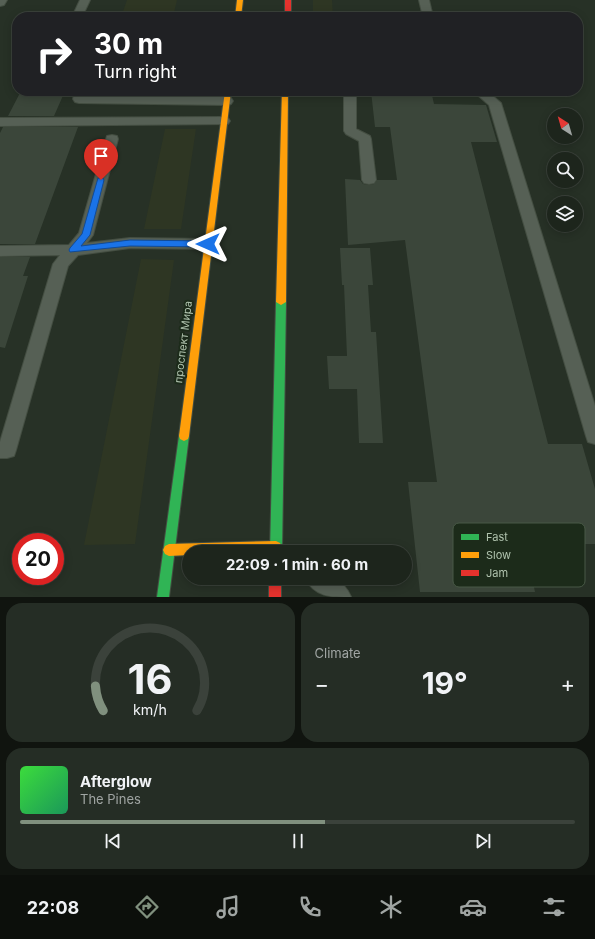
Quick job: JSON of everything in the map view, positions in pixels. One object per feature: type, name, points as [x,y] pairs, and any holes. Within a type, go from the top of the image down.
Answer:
[{"type":"main road","points":[[239,12],[240,0]]},
{"type":"main road","points":[[288,0],[288,12]]},
{"type":"main road","name":"проспект Мира","points":[[163,597],[228,96]]},
{"type":"main road","points":[[278,545],[285,96]]},
{"type":"main road","points":[[169,550],[182,550]]},
{"type":"main road","points":[[275,585],[275,597]]},
{"type":"lane","points":[[79,12],[85,0]]},
{"type":"lane","points":[[424,0],[427,12]]},
{"type":"lane","points":[[80,96],[79,99],[228,96]]},
{"type":"lane","points":[[350,96],[350,131],[365,138],[369,180]]},
{"type":"lane","points":[[486,96],[495,103],[595,436]]},
{"type":"lane","points":[[0,122],[224,121]]},
{"type":"lane","points":[[0,450],[7,450],[61,264],[86,235],[112,139]]},
{"type":"lane","points":[[0,251],[73,250],[130,243],[208,244]]},
{"type":"lane","points":[[325,585],[340,597]]},
{"type":"green space","points":[[127,0],[177,0],[174,12],[123,12]]},
{"type":"green space","points":[[313,0],[332,0],[333,12],[313,12]]},
{"type":"green space","points":[[165,129],[196,129],[181,229],[144,229]]},
{"type":"green space","points":[[141,259],[174,260],[135,544],[84,545]]},
{"type":"building","points":[[18,96],[63,96],[54,116],[8,116]]},
{"type":"building","points":[[372,96],[432,96],[434,104],[486,105],[497,142],[471,142],[548,444],[582,444],[595,489],[595,544],[585,544],[585,523],[453,523],[453,587],[534,587],[535,592],[420,592],[408,482],[437,482],[405,240],[348,245],[345,179],[360,180],[363,184],[369,185],[374,184],[377,180],[397,180],[390,127],[375,127]]},
{"type":"building","points":[[3,127],[78,127],[35,244],[0,244],[0,133]]},
{"type":"building","points":[[340,248],[370,248],[373,285],[368,285],[371,332],[376,332],[383,443],[359,443],[357,389],[329,389],[327,356],[347,356],[344,285],[342,285]]},
{"type":"building","points":[[0,257],[30,257],[23,276],[28,276],[5,348],[0,347]]},
{"type":"traffic: fast","points":[[276,545],[281,302]]},
{"type":"traffic: fast","points":[[163,597],[184,436]]},
{"type":"traffic: slow","points":[[239,12],[240,0]]},
{"type":"traffic: slow","points":[[184,436],[227,96]]},
{"type":"traffic: slow","points":[[281,302],[285,96]]},
{"type":"traffic: slow","points":[[169,550],[182,550]]},
{"type":"traffic: jam","points":[[288,0],[288,12]]},
{"type":"traffic: jam","points":[[275,585],[275,597]]},
{"type":"route","points":[[101,180],[86,235],[73,250],[130,243],[208,244]]}]
